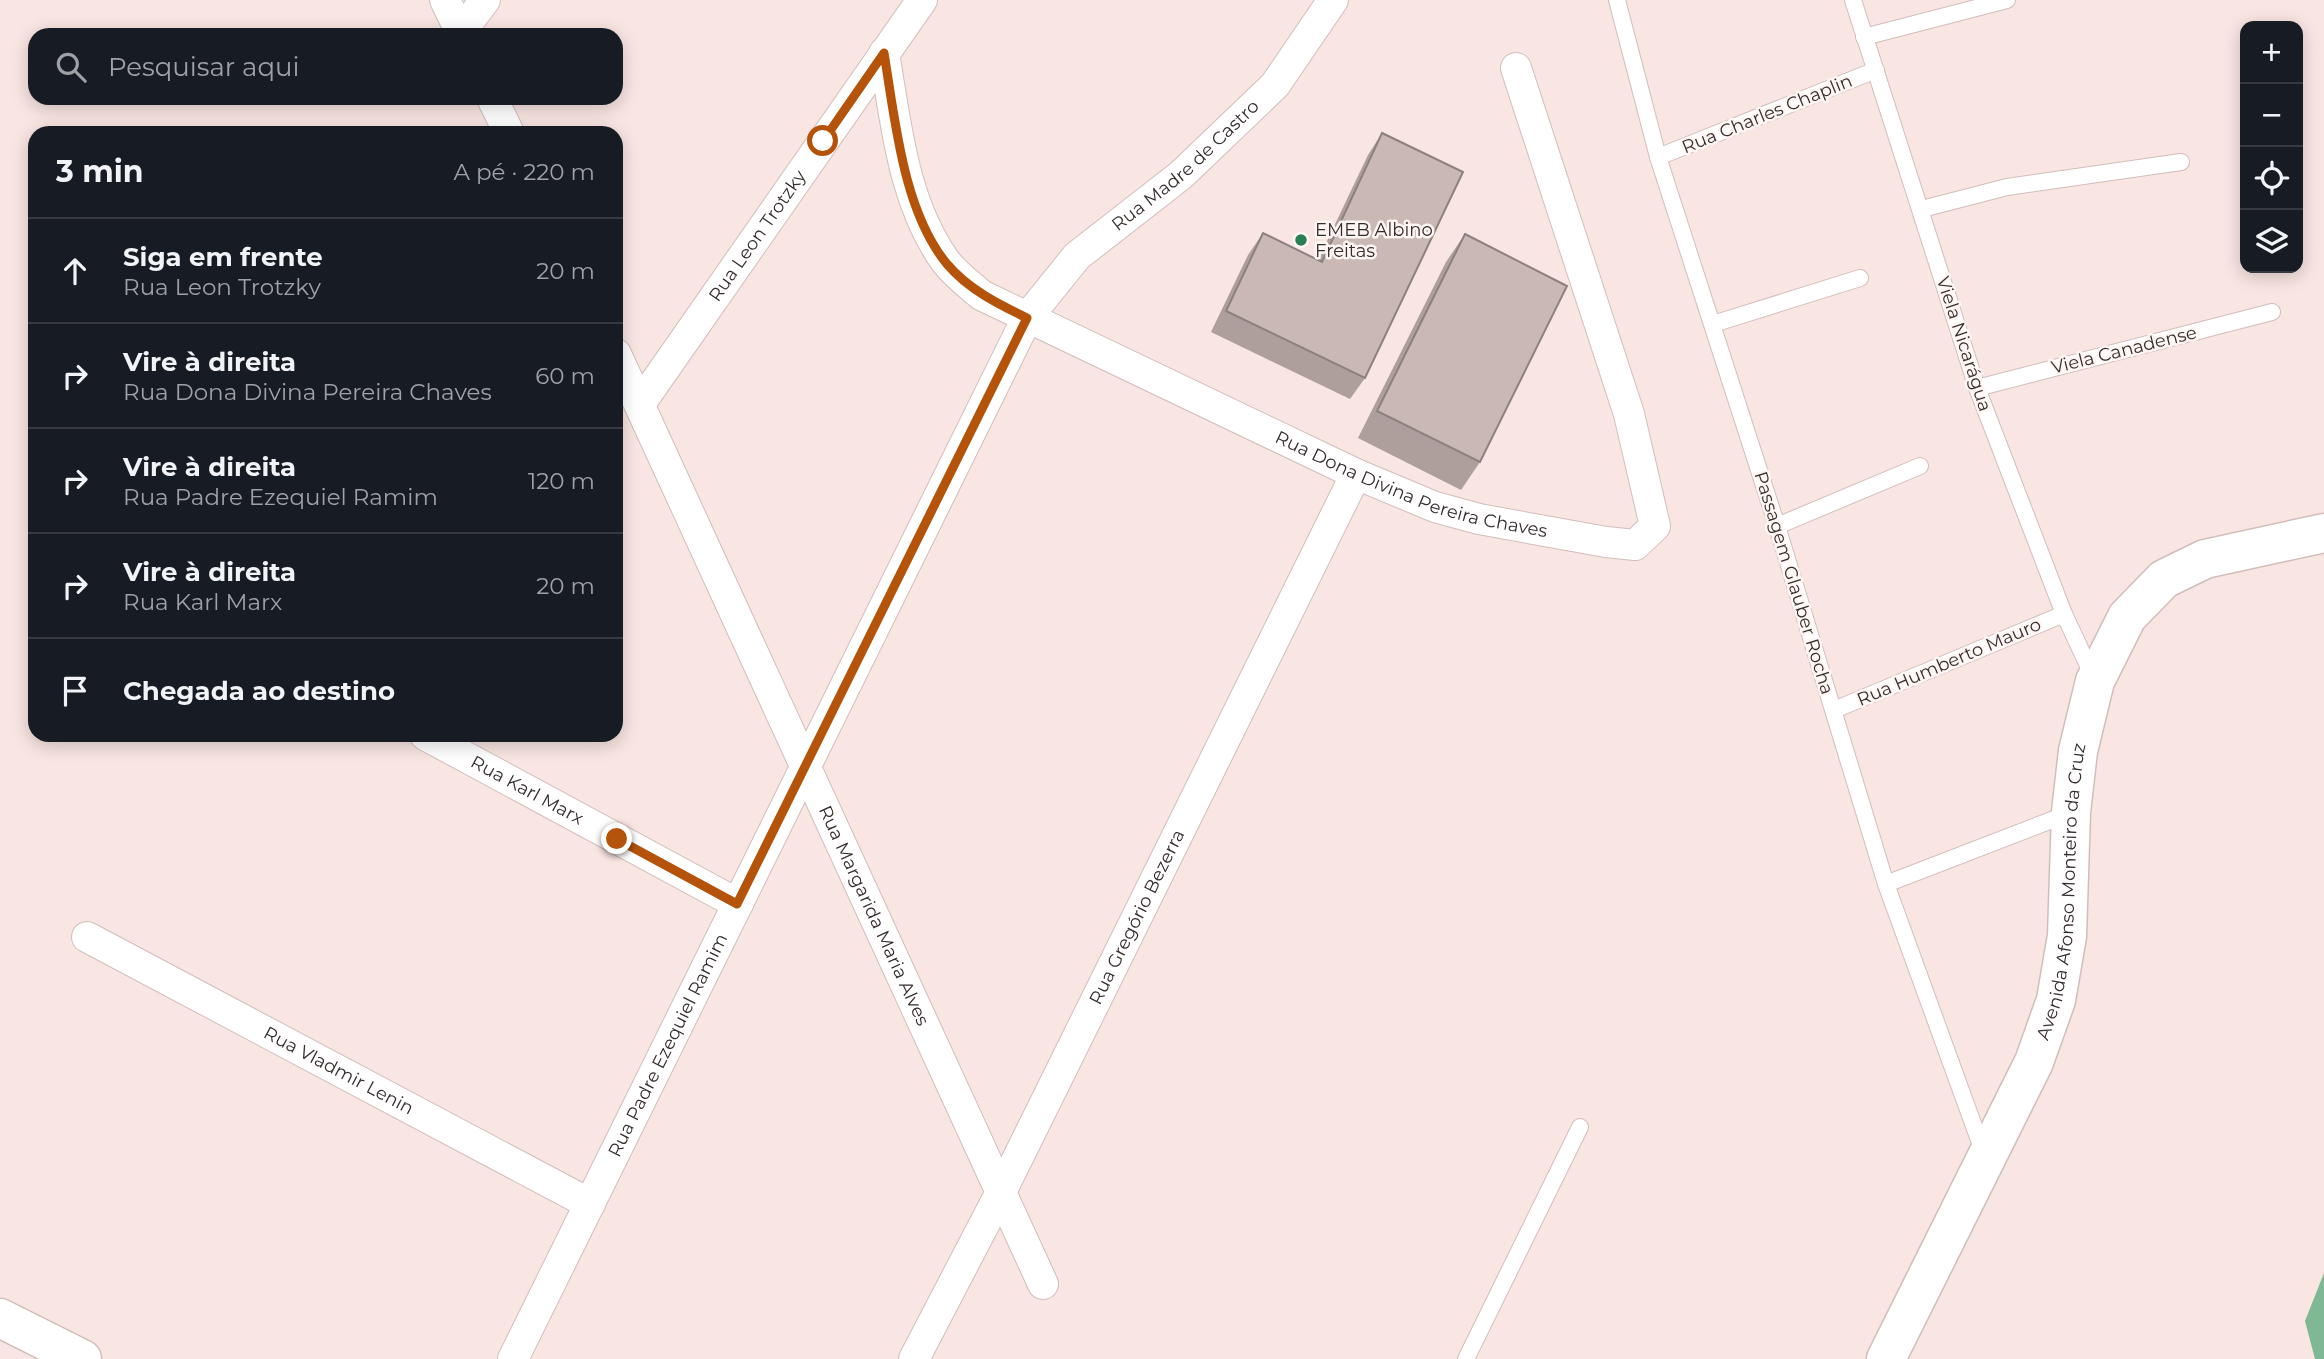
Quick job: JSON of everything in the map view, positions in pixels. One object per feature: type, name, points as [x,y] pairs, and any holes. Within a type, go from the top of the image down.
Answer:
[{"type":"street","points":[[445,0],[458,28]]},
{"type":"street","points":[[465,28],[485,0]]},
{"type":"street","name":"Rua Leon Trotzky","points":[[640,404],[922,0]]},
{"type":"street","name":"Rua Madre de Castro","points":[[1027,318],[1077,256],[1181,175],[1276,85],[1333,0]]},
{"type":"street","name":"Rua Dona Divina Pereira Chaves","points":[[884,53],[901,152],[922,223],[947,264],[981,295],[1356,474],[1435,507],[1468,516],[1606,542],[1635,544],[1655,526],[1629,414],[1516,68]]},
{"type":"street","points":[[495,105],[506,126]]},
{"type":"street","name":"Rua Padre Ezequiel Ramim","points":[[513,1359],[1027,318]]},
{"type":"street","name":"Rua Margarida Maria Alves","points":[[623,369],[1043,1284]]},
{"type":"street","name":"Rua Gregório Bezerra","points":[[914,1359],[1001,1192],[1356,474]]},
{"type":"street","name":"Avenida Afonso Monteiro da Cruz","points":[[1886,1359],[2034,1062],[2056,1000],[2067,936],[2071,812],[2078,751],[2095,681],[2127,617],[2164,579],[2205,559],[2324,533]]},
{"type":"street","name":"Rua Karl Marx","points":[[438,742],[737,904]]},
{"type":"street","name":"Rua Vladmir Lenin","points":[[87,937],[590,1204]]},
{"type":"street","points":[[0,1318],[82,1359]]},
{"type":"lane","name":"Passagem Glauber Rocha","points":[[1617,0],[1658,157],[1777,526],[1886,884],[1987,1160]]},
{"type":"lane","name":"Viela Nicarágua","points":[[1853,0],[1922,209],[1976,388],[2064,614],[2095,681]]},
{"type":"lane","points":[[1864,37],[2007,0]]},
{"type":"lane","name":"Rua Charles Chaplin","points":[[1658,157],[1875,70]]},
{"type":"lane","points":[[1922,209],[2007,187],[2181,162]]},
{"type":"lane","points":[[1713,324],[1860,278]]},
{"type":"lane","name":"Viela Canadense","points":[[1976,388],[2272,312]]},
{"type":"lane","points":[[1777,526],[1920,466]]},
{"type":"lane","name":"Rua Humberto Mauro","points":[[1834,710],[2064,614]]},
{"type":"lane","points":[[1886,884],[2071,812]]},
{"type":"lane","points":[[1466,1359],[1580,1126]]},
{"type":"green space","points":[[2324,1273],[2324,1359],[2315,1359],[2305,1321]]},
{"type":"building","points":[[1382,133],[1463,172],[1365,378],[1226,311],[1263,233],[1322,262]]},
{"type":"building","points":[[1465,234],[1567,286],[1480,462],[1377,411]]},
{"type":"place","name":"EMEB Albino Freitas","points":[[1301,240]]},
{"type":"route","points":[[617,839],[737,904],[1027,318],[981,295],[947,264],[922,223],[901,152],[884,53],[823,141]]}]
